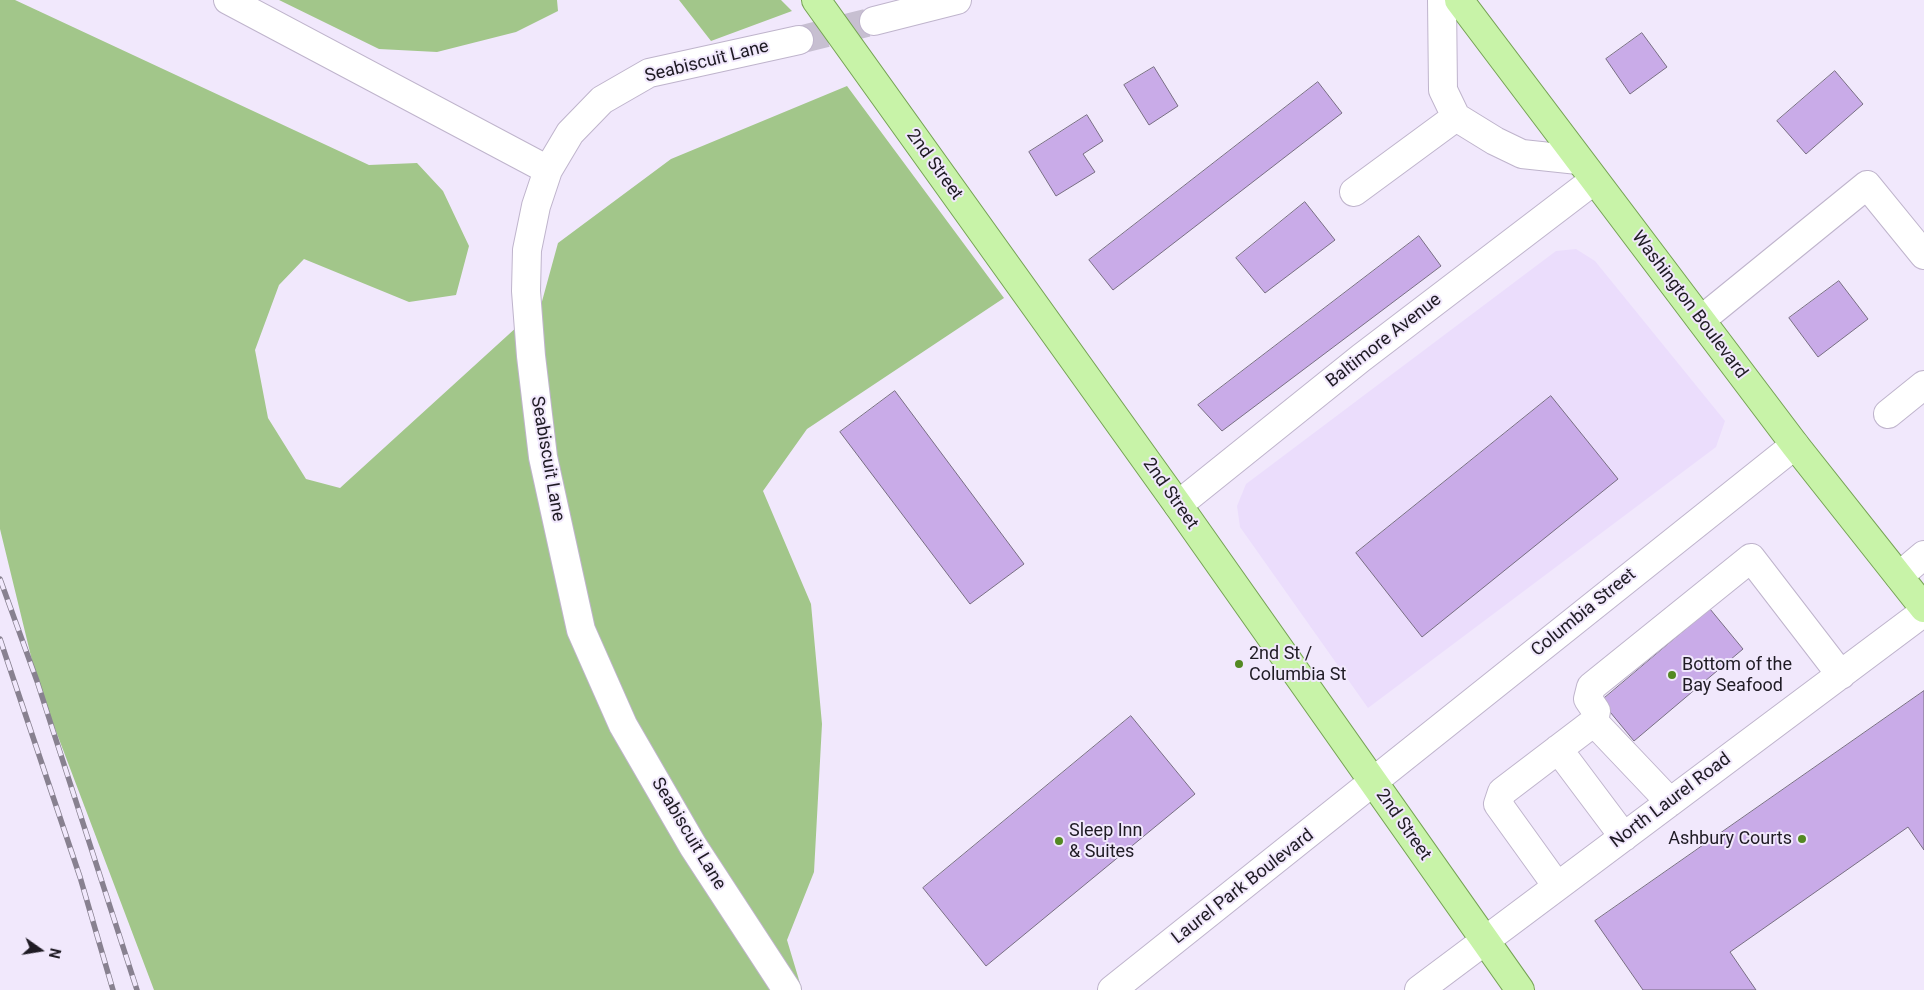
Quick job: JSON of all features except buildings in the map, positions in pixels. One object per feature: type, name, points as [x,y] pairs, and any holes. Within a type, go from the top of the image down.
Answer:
[{"type":"main road","name":"2nd Street","points":[[816,0],[1178,505],[1520,990]]},
{"type":"main road","name":"Washington Boulevard","points":[[1459,0],[1795,444],[1924,608]]},
{"type":"street","points":[[228,0],[548,170]]},
{"type":"street","points":[[874,21],[957,0]]},
{"type":"street","points":[[1442,0],[1443,90],[1456,118],[1495,141],[1522,154],[1586,170]]},
{"type":"street","name":"Seabiscuit Lane","points":[[787,990],[693,846],[623,725],[581,630],[543,457],[531,356],[526,291],[527,250],[536,206],[548,170],[570,133],[602,100],[649,73],[799,40]]},
{"type":"street","points":[[1354,192],[1456,118]]},
{"type":"street","name":"Baltimore Avenue","points":[[1178,505],[1361,358],[1586,170]]},
{"type":"street","points":[[1701,320],[1867,185],[1924,255]]},
{"type":"street","points":[[1888,414],[1924,385]]},
{"type":"street","name":"Columbia Street","points":[[1374,783],[1795,444]]},
{"type":"street","points":[[1899,576],[1924,554]]},
{"type":"street","points":[[1557,886],[1498,804],[1502,792],[1594,722],[1596,711],[1588,698],[1591,687],[1752,558],[1841,675]]},
{"type":"street","name":"North Laurel Road","points":[[1419,990],[1924,612]]},
{"type":"street","points":[[1594,722],[1670,802]]},
{"type":"street","points":[[1558,749],[1624,836]]},
{"type":"street","name":"Laurel Park Boulevard","points":[[1112,990],[1374,783]]},
{"type":"shaded area","points":[[1576,249],[1595,261],[1725,421],[1716,447],[1368,708],[1240,527],[1237,506],[1246,484],[1556,251]]},
{"type":"green space","points":[[0,0],[15,0],[369,165],[417,163],[443,191],[469,246],[456,295],[409,302],[304,259],[279,285],[255,350],[268,418],[306,479],[340,488],[541,305],[558,243],[671,159],[847,86],[1004,298],[807,429],[763,491],[811,604],[822,724],[814,872],[787,940],[802,990],[154,990],[37,681],[0,529]]},
{"type":"green space","points":[[279,0],[557,0],[558,11],[516,32],[437,52],[379,49]]},
{"type":"green space","points":[[679,0],[781,0],[792,11],[711,41]]},
{"type":"tunnel","points":[[799,40],[874,21]]},
{"type":"railway","points":[[0,579],[37,681],[137,990]]},
{"type":"railway","points":[[0,639],[80,877],[113,990]]},
{"type":"place","name":"2nd St / Columbia St","points":[[1239,664]]},
{"type":"place","name":"Bottom of the Bay Seafood","points":[[1672,675]]},
{"type":"place","name":"Ashbury Courts","points":[[1802,839]]},
{"type":"place","name":"Sleep Inn & Suites","points":[[1059,841]]}]
